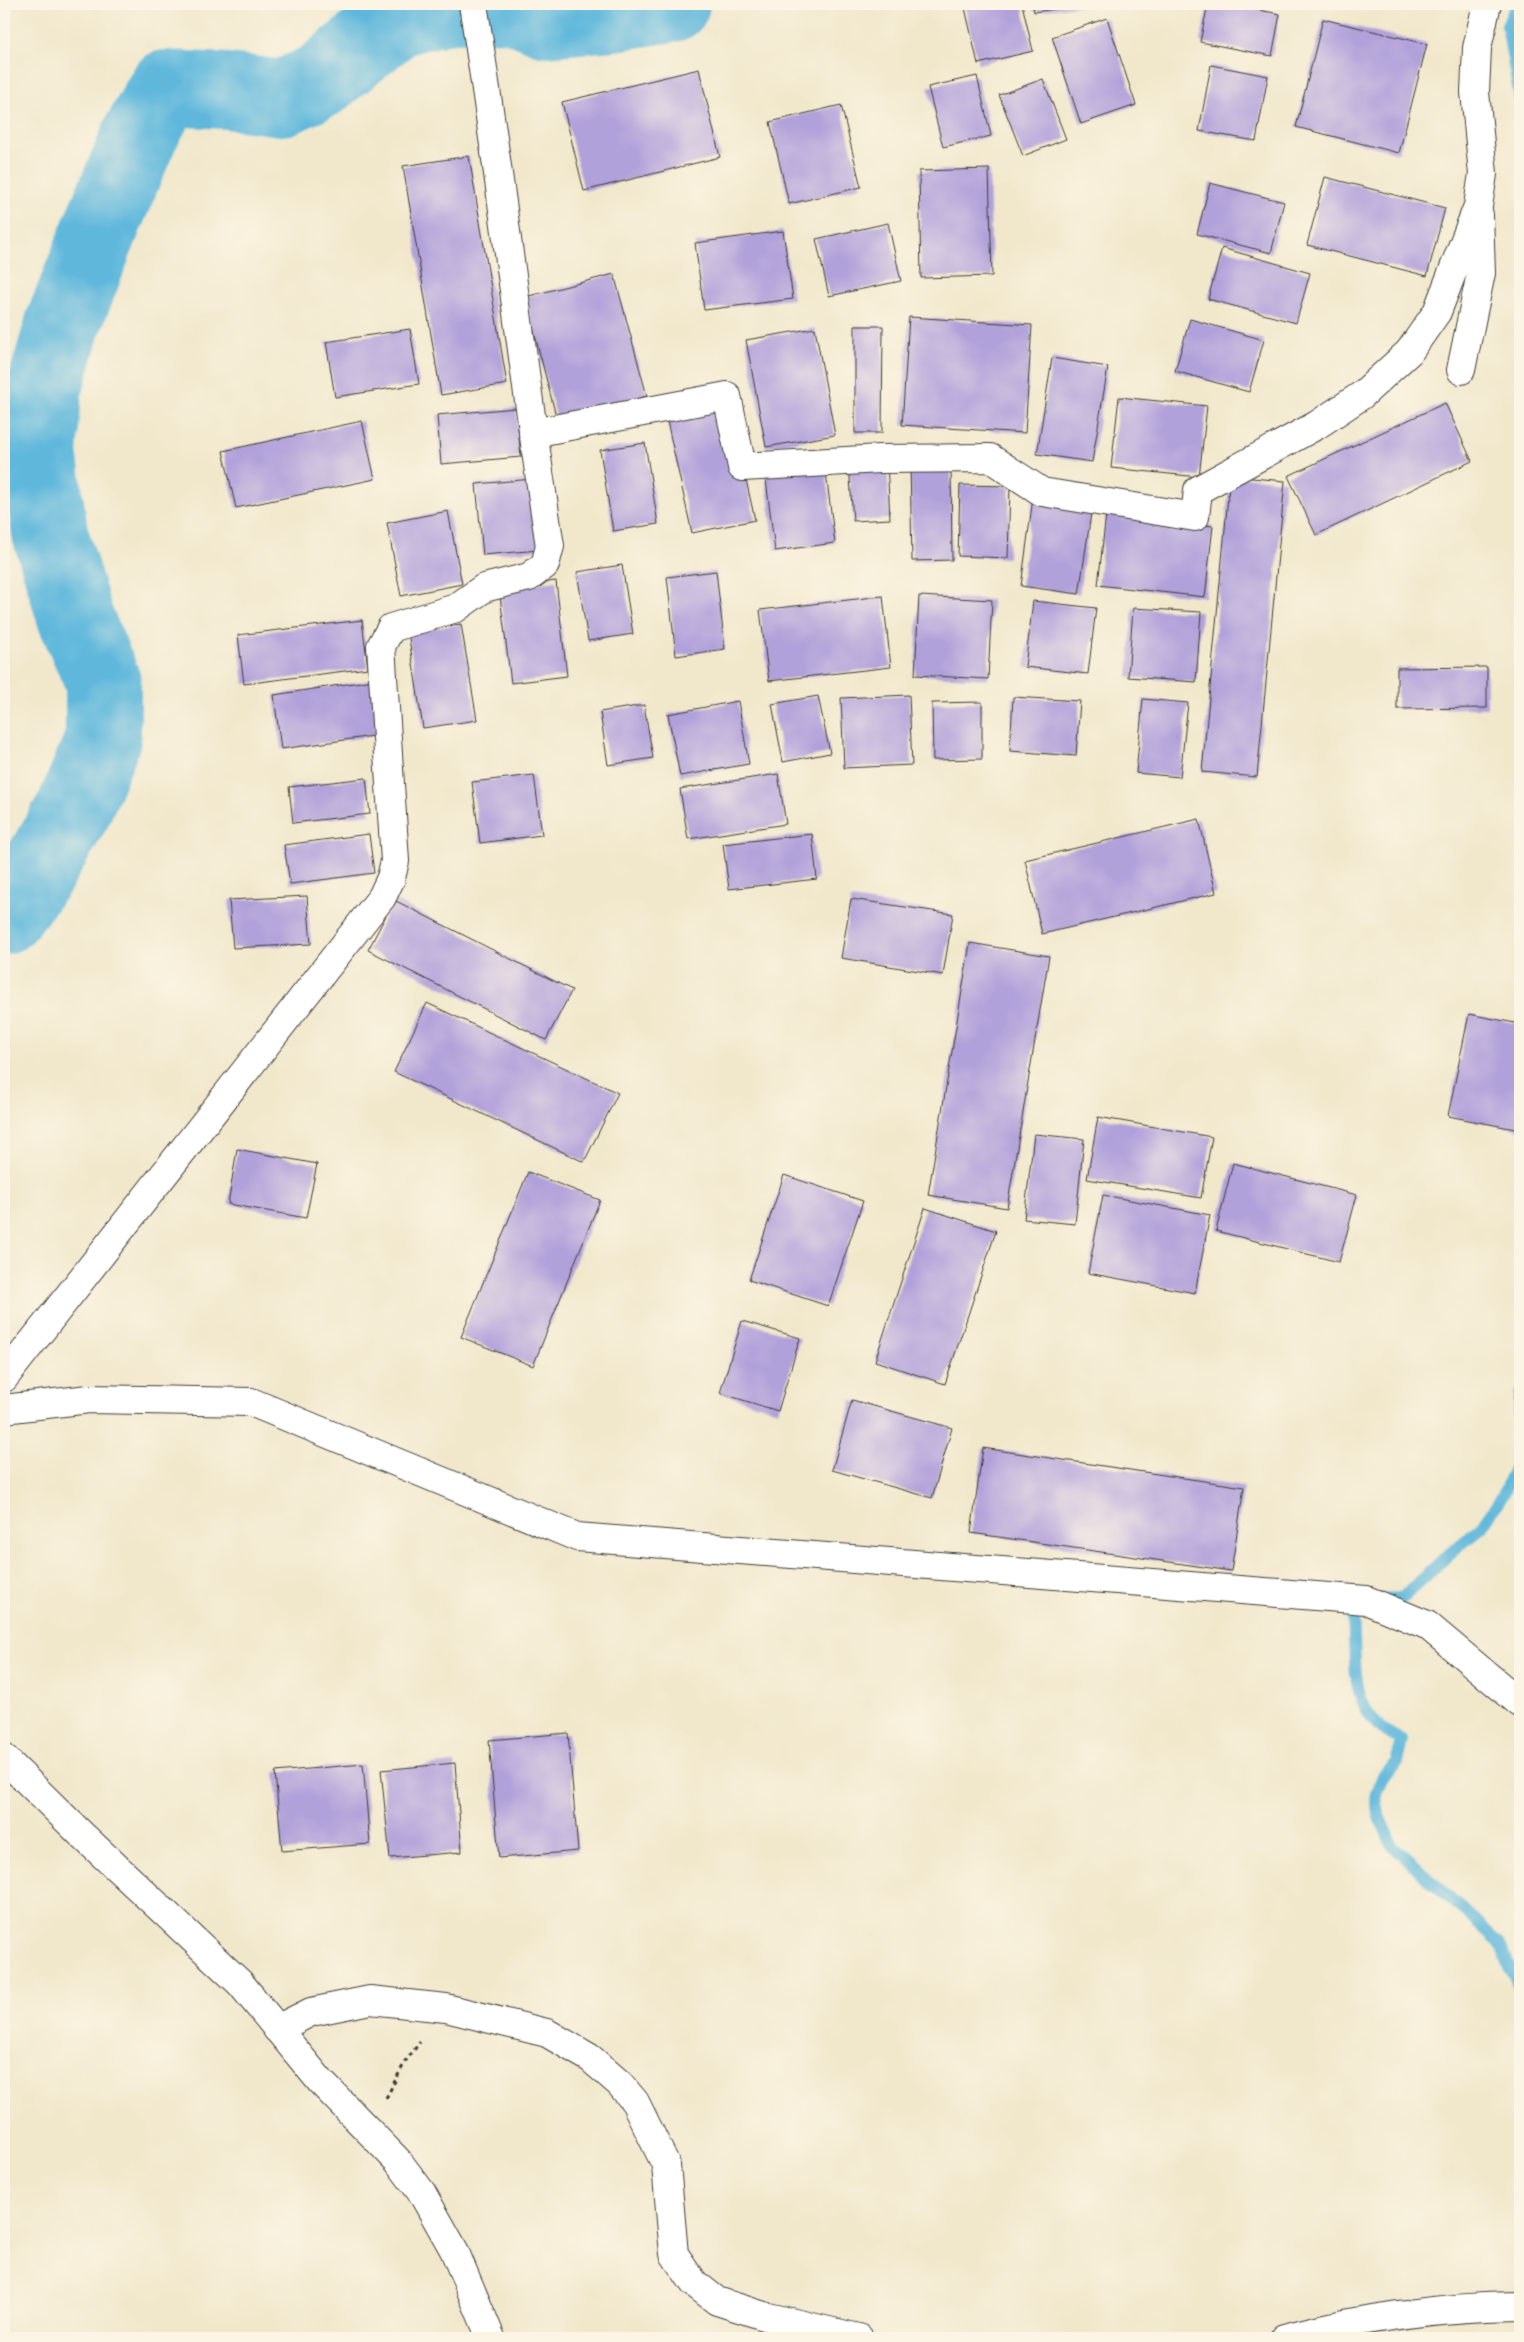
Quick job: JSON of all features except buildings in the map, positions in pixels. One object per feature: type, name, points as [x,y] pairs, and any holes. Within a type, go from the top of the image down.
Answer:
[{"type":"street","points":[[4,1378],[382,897],[391,878],[395,861],[381,646],[391,628],[456,608],[484,588],[529,577],[545,565],[550,546],[532,434],[490,111],[473,4]]},
{"type":"street","points":[[532,434],[727,396],[742,467],[880,459],[990,458],[1042,492],[1195,517],[1198,490],[1317,425],[1362,395],[1409,352],[1437,312],[1478,206],[1483,174],[1475,92],[1477,48],[1487,4]]},
{"type":"street","points":[[1461,370],[1481,273],[1481,236],[1478,206]]},
{"type":"street","points":[[4,1409],[89,1399],[251,1402],[577,1537],[1366,1600],[1428,1624],[1520,1703]]},
{"type":"street","points":[[4,1758],[82,1835],[240,1983],[321,2082],[398,2161],[422,2194],[454,2250],[491,2338]]},
{"type":"street","points":[[277,2029],[311,2012],[370,2000],[446,2008],[547,2033],[590,2058],[620,2084],[635,2102],[666,2165],[674,2254],[694,2283],[717,2301],[764,2316],[859,2338]]},
{"type":"street","points":[[1284,2338],[1329,2326],[1454,2310],[1520,2306]]},
{"type":"path","points":[[361,2124],[384,2102],[405,2062],[446,2008]]},
{"type":"waterway","points":[[4,916],[36,874],[74,809],[103,739],[103,682],[75,617],[50,533],[39,452],[44,390],[63,324],[104,220],[141,133],[166,88],[228,91],[282,98],[320,81],[398,18],[452,5],[511,4],[547,19],[614,13],[672,4]]},
{"type":"waterway","points":[[1517,4],[1507,26],[1520,99]]},
{"type":"waterway","points":[[1520,1394],[1518,1458],[1503,1495],[1482,1527],[1449,1554],[1401,1599],[1366,1600],[1353,1616],[1358,1689],[1363,1704],[1372,1718],[1384,1730],[1402,1740],[1397,1763],[1383,1776],[1376,1793],[1378,1814],[1392,1845],[1499,1943],[1520,1990]]}]
